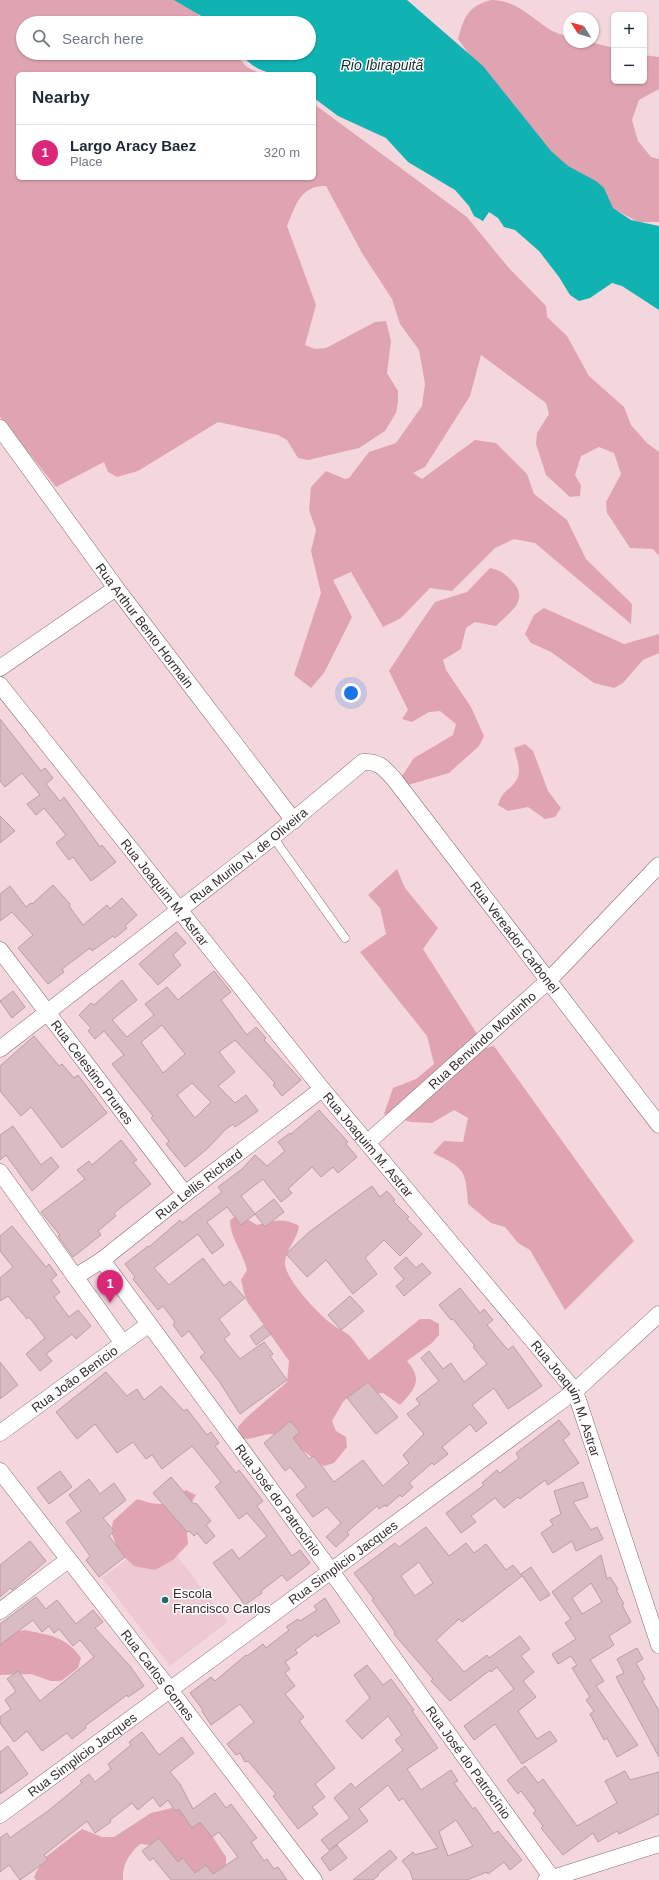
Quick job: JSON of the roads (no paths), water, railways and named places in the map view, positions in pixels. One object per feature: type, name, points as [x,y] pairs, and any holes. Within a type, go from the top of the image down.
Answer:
[{"type":"street","name":"Rua Arthur Bento Hormain","points":[[0,428],[116,588],[294,820]]},
{"type":"street","points":[[0,668],[116,588]]},
{"type":"street","name":"Rua Joaquim M. Astrar","points":[[0,685],[181,910],[322,1089],[368,1142],[574,1391],[659,1645]]},
{"type":"street","name":"Rua Murilo N. de Oliveira","points":[[0,1049],[181,910],[294,820],[363,762]]},
{"type":"street","name":"Rua Vereador Carbonel","points":[[363,762],[372,762],[381,765],[394,779],[659,1125]]},
{"type":"street","name":"Rua Benvindo Moutinho","points":[[368,1142],[548,981],[659,865]]},
{"type":"street","name":"Rua Celestino Prunes","points":[[0,950],[185,1194]]},
{"type":"street","name":"Rua Lellis Richard","points":[[75,1277],[102,1260],[322,1089]]},
{"type":"street","points":[[0,1172],[122,1342]]},
{"type":"street","name":"Rua José do Patrocínio","points":[[102,1260],[148,1325],[331,1571],[549,1879]]},
{"type":"street","name":"Rua Simplicio Jacques","points":[[0,1815],[574,1391],[659,1314]]},
{"type":"street","name":"Rua João Benício","points":[[0,1433],[122,1342],[148,1325]]},
{"type":"street","name":"Rua Carlos Gomes","points":[[0,1471],[170,1690],[314,1880]]},
{"type":"street","points":[[0,1611],[68,1560]]},
{"type":"street","points":[[549,1879],[659,1844]]},
{"type":"lane","points":[[273,837],[345,938]]},
{"type":"water","name":"Rio Ibirapuitã","points":[[174,0],[407,0],[483,66],[551,151],[568,166],[596,181],[604,188],[613,208],[631,220],[659,226],[659,310],[622,286],[612,283],[590,298],[579,301],[570,295],[559,277],[539,251],[515,230],[504,227],[498,218],[489,212],[483,221],[474,216],[469,206],[455,190],[408,162],[386,138],[338,116],[316,100],[316,72],[265,72],[256,68],[246,60],[316,60],[316,16],[201,16]]},
{"type":"place","name":"Largo Aracy Baez","points":[[110,1303]]},
{"type":"place","name":"Escola Francisco Carlos","points":[[165,1600]]}]
